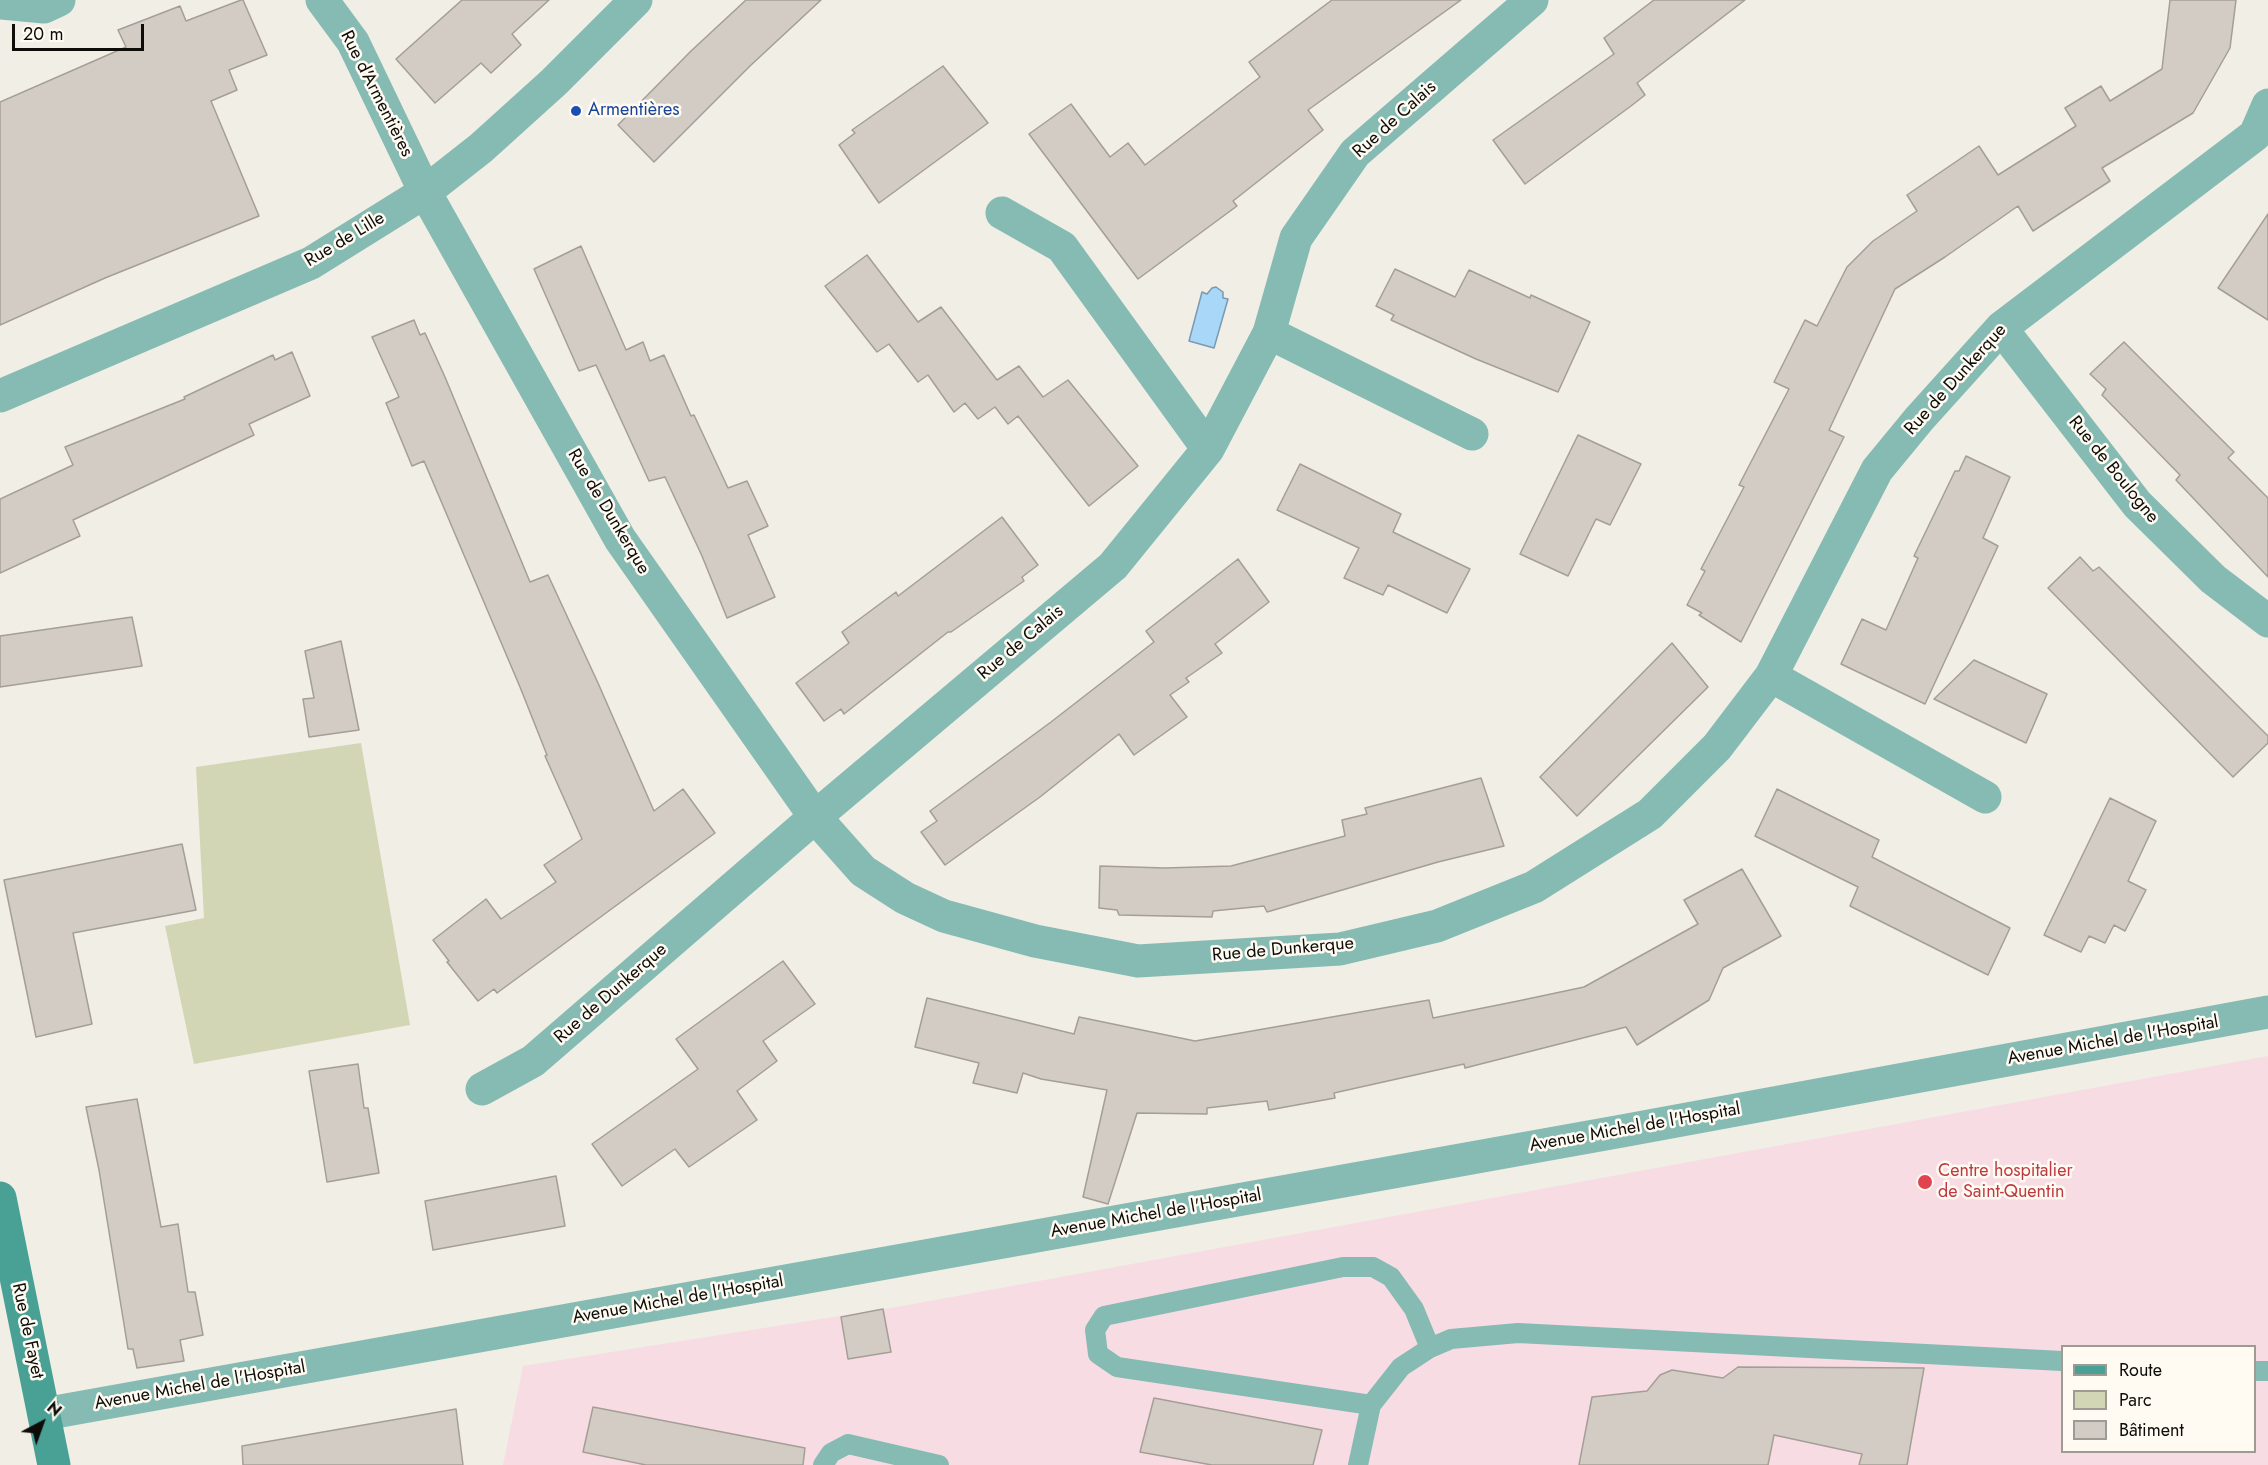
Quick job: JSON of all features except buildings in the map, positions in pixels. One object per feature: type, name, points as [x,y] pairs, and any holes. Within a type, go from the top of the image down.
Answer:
[{"type":"main road","name":"Rue de Fayet","points":[[0,1198],[53,1465]]},
{"type":"street","points":[[0,3],[44,7],[59,0]]},
{"type":"street","name":"Rue d'Armentières","points":[[322,0],[353,42],[425,192]]},
{"type":"street","name":"Rue de Lille","points":[[0,396],[311,263],[425,192],[481,148],[554,82],[636,0]]},
{"type":"street","name":"Rue de Calais","points":[[815,818],[1113,566],[1208,449],[1269,333],[1296,238],[1355,153],[1532,0]]},
{"type":"street","name":"Rue de Dunkerque","points":[[425,192],[620,539],[815,818],[863,871],[905,898],[944,916],[1035,941],[1138,961],[1340,948],[1437,926],[1534,887],[1650,814],[1718,747],[1771,676],[1877,470],[1918,419],[2001,328],[2261,140],[2268,105]]},
{"type":"street","points":[[1002,213],[1062,247],[1208,449]]},
{"type":"street","name":"Rue de Boulogne","points":[[2001,328],[2137,504],[2213,579],[2268,621]]},
{"type":"street","points":[[1269,333],[1472,434]]},
{"type":"street","points":[[1771,676],[1985,797]]},
{"type":"street","name":"Rue de Dunkerque","points":[[482,1089],[533,1061],[815,818]]},
{"type":"street","name":"Avenue Michel de l'Hospital","points":[[44,1414],[1645,1127],[2268,1012]]},
{"type":"lane","points":[[1371,1405],[1117,1366],[1098,1354],[1095,1330],[1104,1316],[1342,1267],[1373,1267],[1391,1277],[1414,1309],[1430,1348]]},
{"type":"lane","points":[[1358,1465],[1371,1405],[1401,1367],[1430,1348],[1451,1339],[1518,1333],[2061,1361]]},
{"type":"lane","points":[[823,1465],[831,1453],[848,1444],[939,1465]]},
{"type":"shaded area","name":"Centre hospitalier de Saint-Quentin","points":[[2268,1056],[2268,1465],[503,1465],[523,1366],[897,1307]]},
{"type":"green space","points":[[361,743],[410,1025],[194,1064],[165,926],[204,918],[196,767]]},
{"type":"water","points":[[1216,287],[1223,292],[1223,298],[1228,299],[1214,348],[1189,341],[1202,292],[1207,294]]},
{"type":"place","name":"Armentières","points":[[576,111]]},
{"type":"place","name":"Centre hospitalier de Saint-Quentin","points":[[1925,1182]]}]
